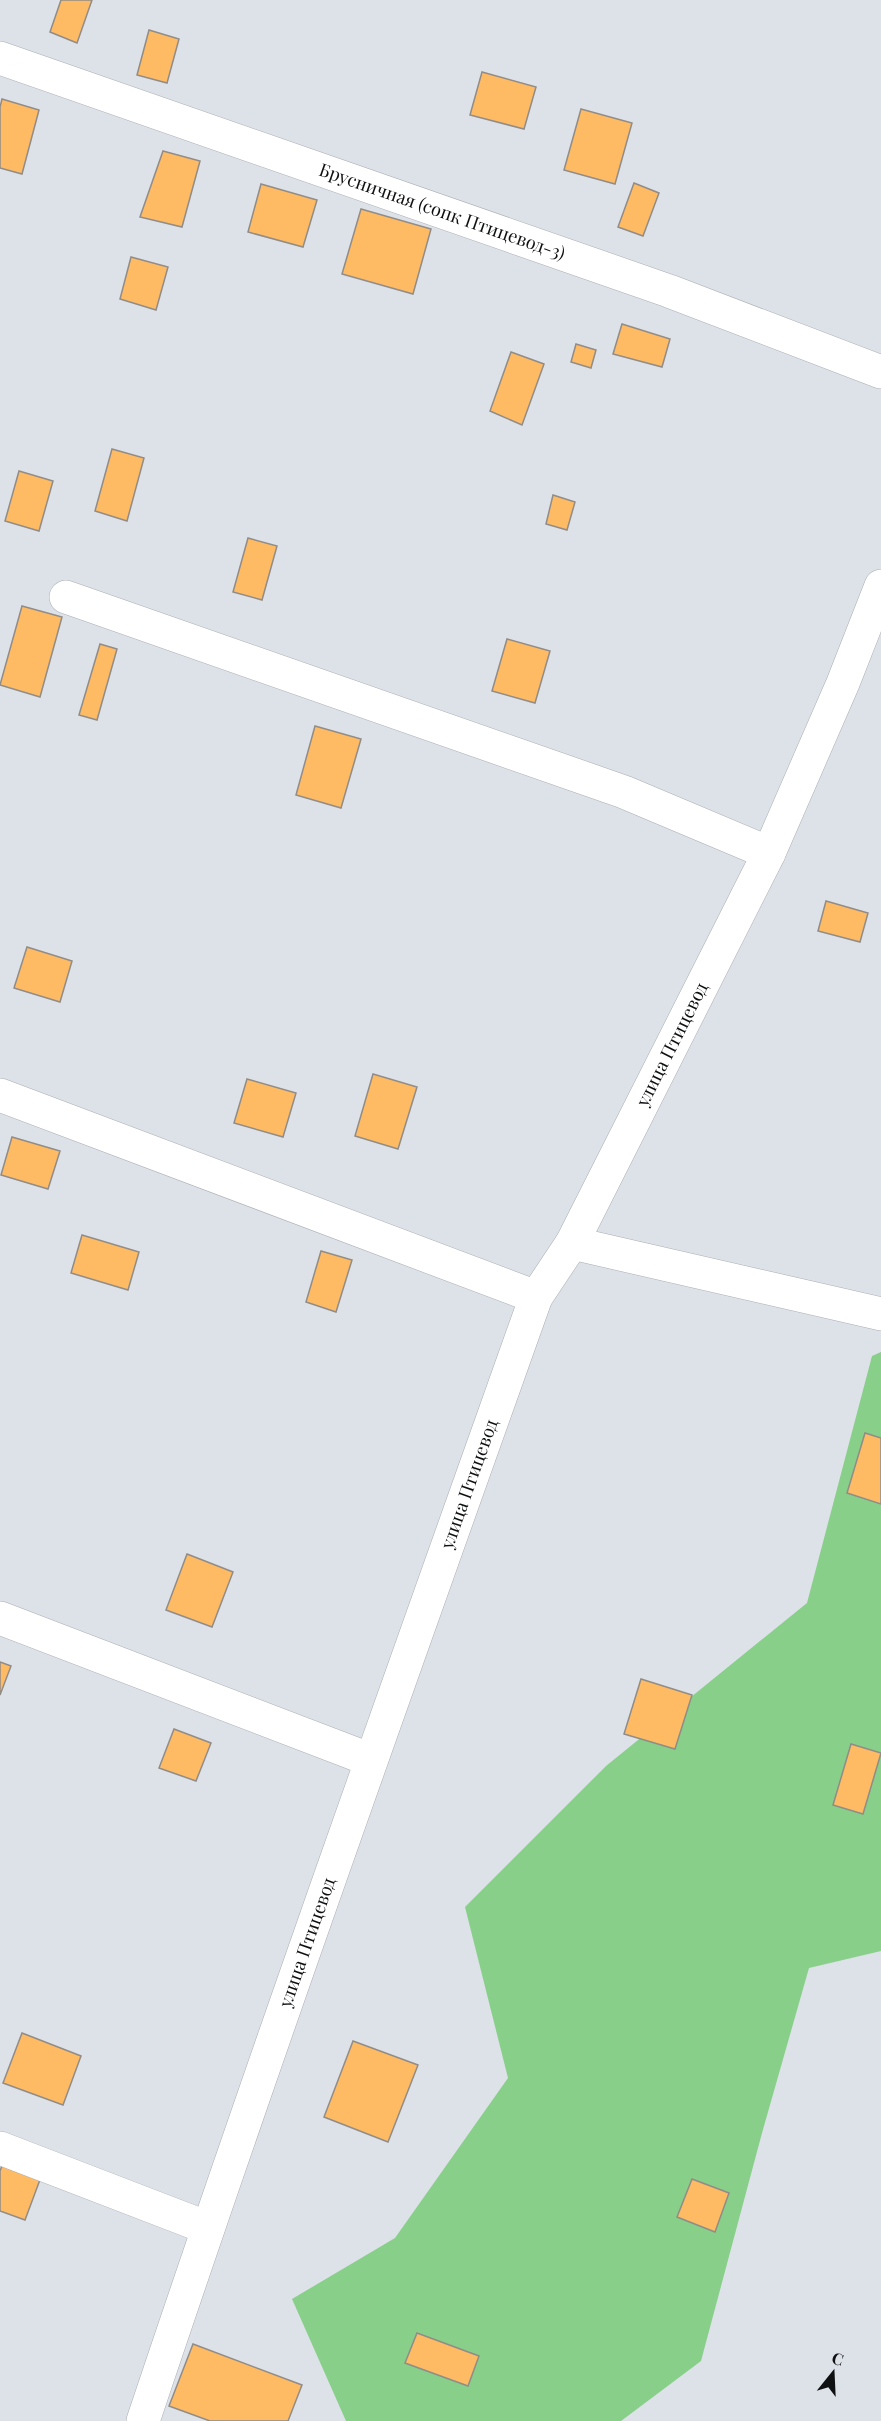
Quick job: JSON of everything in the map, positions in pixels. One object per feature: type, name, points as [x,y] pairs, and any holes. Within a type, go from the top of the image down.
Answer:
[{"type":"street","name":"Брусничная (сопк Птицевод-3)","points":[[0,58],[669,291],[881,372]]},
{"type":"street","name":"улица Птицевод","points":[[143,2421],[371,1760],[536,1297],[572,1244],[769,854],[843,683],[881,586]]},
{"type":"street","points":[[66,597],[624,792],[769,854]]},
{"type":"street","points":[[0,1095],[536,1297]]},
{"type":"street","points":[[572,1244],[881,1314]]},
{"type":"street","points":[[0,1618],[371,1760]]},
{"type":"street","points":[[0,2148],[208,2228]]},
{"type":"green space","points":[[881,1352],[881,1951],[809,1968],[701,2361],[621,2421],[346,2421],[292,2299],[395,2238],[508,2078],[465,1907],[606,1766],[807,1603],[872,1356]]},
{"type":"building","points":[[61,0],[92,0],[77,43],[50,32]]},
{"type":"building","points":[[149,30],[179,39],[167,83],[137,75]]},
{"type":"building","points":[[482,72],[536,87],[524,129],[470,115]]},
{"type":"building","points":[[2,99],[39,110],[22,174],[0,168]]},
{"type":"building","points":[[581,109],[632,123],[615,184],[564,170]]},
{"type":"building","points":[[163,151],[200,161],[182,227],[140,217]]},
{"type":"building","points":[[634,183],[659,193],[643,236],[618,227]]},
{"type":"building","points":[[261,184],[317,200],[303,247],[248,232]]},
{"type":"building","points":[[361,209],[431,229],[413,294],[342,274]]},
{"type":"building","points":[[131,257],[168,267],[156,310],[120,299]]},
{"type":"building","points":[[622,324],[670,339],[662,367],[613,354]]},
{"type":"building","points":[[576,344],[596,350],[591,368],[571,362]]},
{"type":"building","points":[[511,352],[544,364],[522,425],[490,411]]},
{"type":"building","points":[[112,449],[144,458],[127,521],[95,511]]},
{"type":"building","points":[[19,471],[53,481],[39,531],[5,521]]},
{"type":"building","points":[[553,495],[575,502],[567,530],[546,524]]},
{"type":"building","points":[[248,538],[277,546],[262,600],[233,592]]},
{"type":"building","points":[[22,606],[62,617],[40,697],[0,685]]},
{"type":"building","points":[[507,639],[550,651],[535,703],[492,691]]},
{"type":"building","points":[[100,644],[117,649],[97,720],[79,715]]},
{"type":"building","points":[[315,726],[361,739],[341,808],[296,795]]},
{"type":"building","points":[[826,901],[868,913],[860,942],[818,931]]},
{"type":"building","points":[[27,947],[72,961],[60,1002],[14,988]]},
{"type":"building","points":[[373,1074],[417,1087],[398,1149],[355,1136]]},
{"type":"building","points":[[247,1079],[296,1093],[283,1137],[234,1123]]},
{"type":"building","points":[[12,1137],[60,1151],[48,1189],[1,1175]]},
{"type":"building","points":[[82,1235],[139,1252],[128,1290],[71,1273]]},
{"type":"building","points":[[321,1251],[352,1260],[336,1312],[306,1302]]},
{"type":"building","points":[[865,1433],[881,1438],[881,1504],[847,1493]]},
{"type":"building","points":[[187,1554],[233,1572],[212,1627],[166,1610]]},
{"type":"building","points":[[0,1662],[11,1666],[0,1695]]},
{"type":"building","points":[[641,1679],[692,1695],[675,1749],[624,1734]]},
{"type":"building","points":[[174,1729],[211,1743],[196,1781],[159,1768]]},
{"type":"building","points":[[851,1744],[881,1753],[863,1814],[833,1805]]},
{"type":"building","points":[[22,2033],[81,2056],[63,2105],[3,2083]]},
{"type":"building","points":[[353,2041],[418,2065],[388,2142],[324,2117]]},
{"type":"building","points":[[3,2163],[41,2177],[25,2220],[0,2211],[0,2171]]},
{"type":"building","points":[[692,2179],[729,2193],[715,2232],[677,2217]]},
{"type":"building","points":[[417,2333],[479,2356],[468,2386],[405,2363]]},
{"type":"building","points":[[193,2344],[302,2385],[288,2421],[210,2421],[169,2406]]}]
